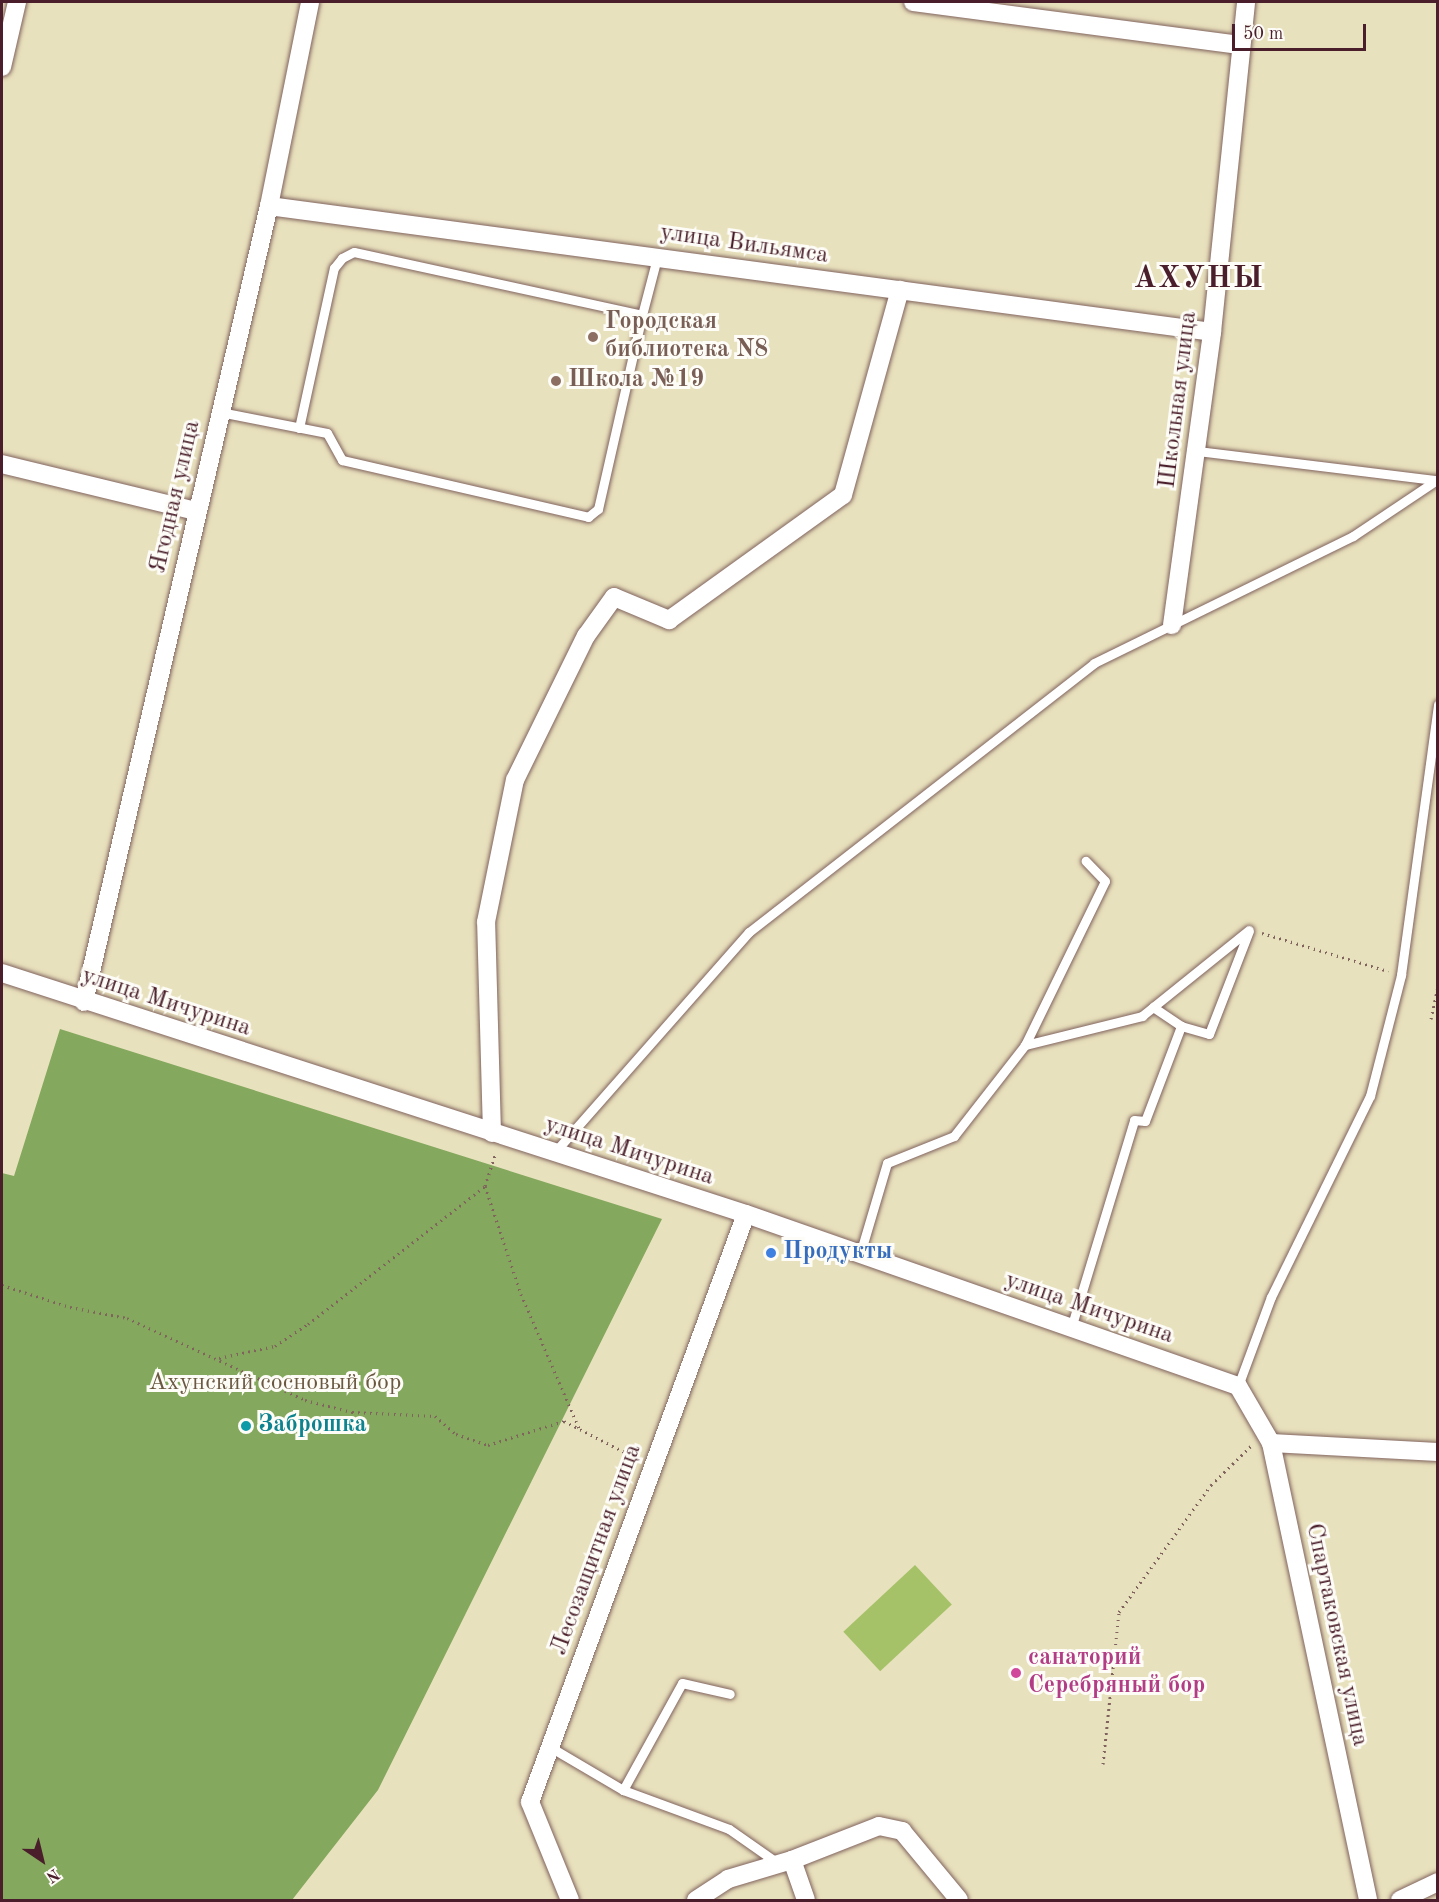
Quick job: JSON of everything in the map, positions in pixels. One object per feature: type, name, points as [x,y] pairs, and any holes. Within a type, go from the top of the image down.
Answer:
[{"type":"street","points":[[2,67],[17,2]]},
{"type":"street","name":"Ягодная улица","points":[[84,1002],[269,206],[310,2]]},
{"type":"street","points":[[913,2],[1240,45]]},
{"type":"street","name":"Школьная улица","points":[[1172,625],[1198,451],[1246,2]]},
{"type":"street","name":"улица Вильямса","points":[[269,206],[1212,332]]},
{"type":"street","points":[[497,1135],[486,922],[515,780],[586,636],[614,597],[669,620],[843,495],[900,290]]},
{"type":"street","points":[[2,464],[197,511]]},
{"type":"street","name":"улица Мичурина","points":[[2,973],[84,1002],[746,1214],[1238,1386]]},
{"type":"street","name":"Лесозащитная улица","points":[[570,1900],[530,1802],[746,1214]]},
{"type":"street","name":"Спартаковская улица","points":[[1238,1386],[1263,1442],[1368,1900]]},
{"type":"street","points":[[1263,1442],[1436,1457]]},
{"type":"street","points":[[696,1900],[728,1879],[785,1862],[879,1826],[902,1831],[959,1900]]},
{"type":"street","points":[[785,1862],[806,1900]]},
{"type":"street","points":[[1400,1900],[1437,1882]]},
{"type":"lane","points":[[299,428],[334,268],[342,258],[354,252],[642,315]]},
{"type":"lane","points":[[220,412],[327,434],[342,460],[588,517],[598,509],[657,258]]},
{"type":"lane","points":[[1198,451],[1436,480]]},
{"type":"lane","points":[[554,1153],[749,932],[1094,663],[1353,536],[1436,480]]},
{"type":"lane","points":[[1238,1386],[1271,1297],[1370,1096],[1401,975],[1437,705]]},
{"type":"lane","points":[[860,1254],[887,1162],[954,1136],[1025,1046],[1105,881],[1086,861]]},
{"type":"lane","points":[[1025,1046],[1142,1016],[1249,930]]},
{"type":"lane","points":[[1154,1007],[1181,1026],[1209,1034],[1249,930]]},
{"type":"lane","points":[[1071,1328],[1134,1120],[1145,1121],[1181,1026]]},
{"type":"lane","points":[[623,1790],[682,1683],[730,1694]]},
{"type":"lane","points":[[550,1747],[623,1790],[729,1828],[785,1862]]},
{"type":"path","points":[[1249,930],[1401,975]]},
{"type":"path","points":[[1431,1019],[1437,986]]},
{"type":"path","points":[[497,1135],[485,1186],[521,1294],[580,1429]]},
{"type":"path","points":[[218,1358],[275,1346],[485,1186]]},
{"type":"path","points":[[2,1285],[70,1307],[127,1318],[305,1400],[352,1412],[435,1416],[456,1434],[488,1445],[564,1421],[652,1467]]},
{"type":"path","points":[[1102,1764],[1119,1612],[1211,1485],[1263,1442]]},
{"type":"green space","name":"Ахунский сосновый бор","points":[[60,1029],[662,1219],[378,1790],[292,1900],[2,1900],[2,1173],[14,1176]]},
{"type":"green space","points":[[915,1565],[952,1604],[880,1671],[843,1632]]},
{"type":"place","name":"Городская библиотека N8","points":[[593,337]]},
{"type":"place","name":"Школа №19","points":[[556,381]]},
{"type":"place","name":"Продукты","points":[[771,1253]]},
{"type":"place","name":"Заброшка","points":[[246,1426]]},
{"type":"place","name":"санаторий Серебряный бор","points":[[1016,1673]]},
{"type":"district","name":"АХУНЫ","points":[[1199,279]]}]
